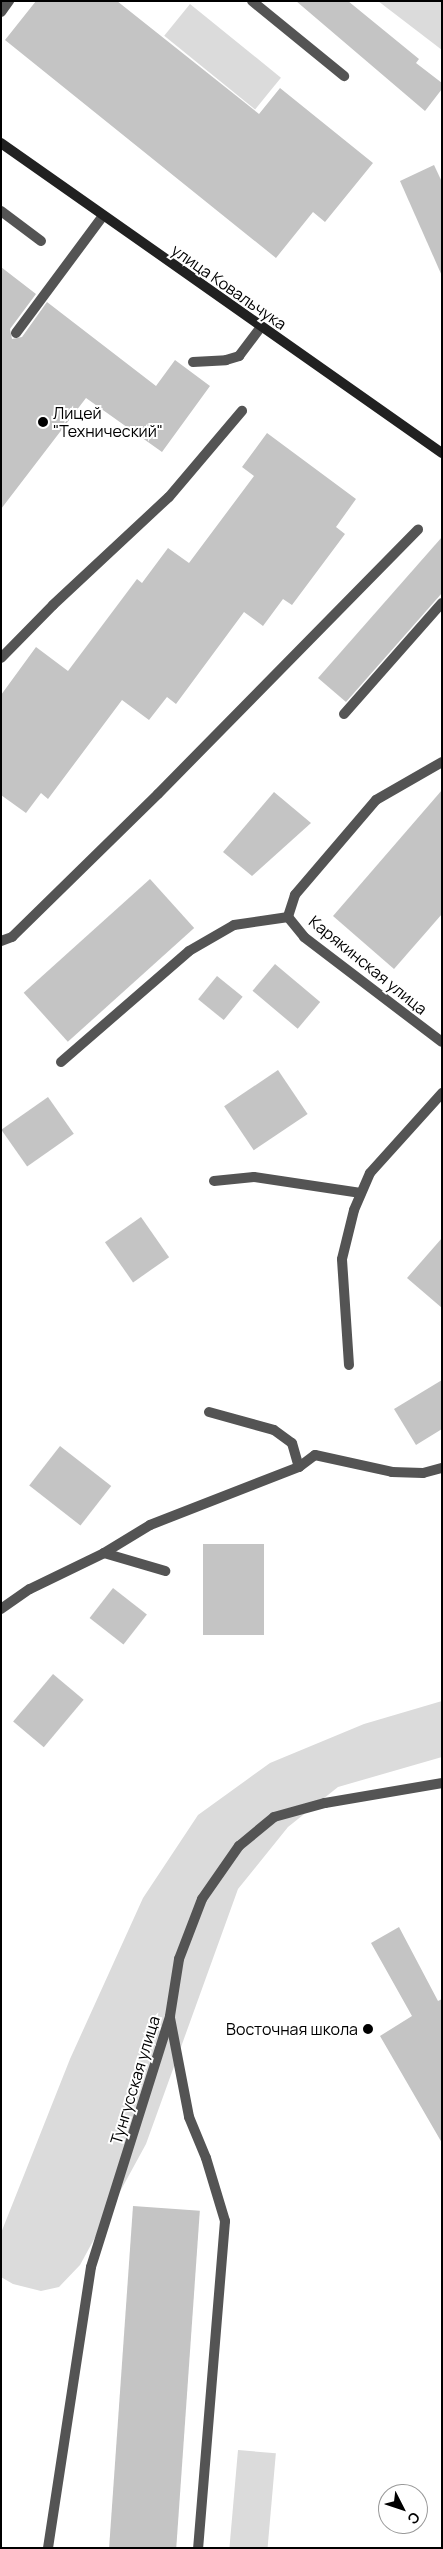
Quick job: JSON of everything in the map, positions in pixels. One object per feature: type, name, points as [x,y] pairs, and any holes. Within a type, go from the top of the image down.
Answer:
[{"type":"main road","name":"улица Ковальчука","points":[[1,144],[260,328],[442,453]]},
{"type":"lane","points":[[1,12],[10,1]]},
{"type":"lane","points":[[252,1],[344,76]]},
{"type":"lane","points":[[1,211],[41,241]]},
{"type":"lane","points":[[16,333],[103,216]]},
{"type":"lane","points":[[192,362],[226,360],[239,356],[260,328]]},
{"type":"lane","points":[[1,658],[67,591],[169,497],[242,411]]},
{"type":"lane","points":[[1,941],[12,937],[158,794],[418,529]]},
{"type":"lane","points":[[344,714],[442,603]]},
{"type":"lane","name":"Карякинская улица","points":[[442,762],[376,800],[295,895],[288,917],[304,937],[442,1042]]},
{"type":"lane","points":[[62,1062],[189,951],[234,925],[288,917]]},
{"type":"lane","points":[[349,1365],[342,1259],[361,1193],[370,1173],[442,1093]]},
{"type":"lane","points":[[214,1181],[254,1177],[361,1193]]},
{"type":"lane","points":[[209,1412],[274,1430],[292,1443],[300,1467]]},
{"type":"lane","points":[[1,1609],[30,1589],[104,1553],[150,1524],[300,1467],[315,1455],[392,1472],[423,1473],[442,1468]]},
{"type":"lane","points":[[104,1553],[165,1572]]},
{"type":"lane","name":"Тунгусская улица","points":[[48,2548],[91,2267],[170,2016],[180,1959],[202,1899],[239,1846],[274,1816],[325,1803],[442,1783]]},
{"type":"lane","points":[[170,2016],[189,2117],[206,2158],[225,2221],[198,2548]]},
{"type":"shaded area","points":[[378,1],[442,1],[442,50]]},
{"type":"shaded area","points":[[190,4],[281,78],[255,109],[164,36]]},
{"type":"shaded area","points":[[442,1701],[442,1757],[338,1787],[288,1827],[238,1889],[146,2144],[80,2265],[59,2287],[41,2291],[13,2284],[1,2277],[1,2233],[70,2059],[143,1898],[198,1815],[270,1763],[364,1724]]},
{"type":"shaded area","points":[[238,2450],[276,2453],[268,2548],[229,2548]]},
{"type":"building","points":[[36,1],[117,1],[259,114],[280,88],[373,163],[325,222],[313,212],[276,258],[5,40]]},
{"type":"building","points":[[296,1],[348,1],[419,59],[416,63],[442,83],[442,89],[425,111]]},
{"type":"building","points":[[434,165],[442,182],[442,276],[400,181]]},
{"type":"building","points":[[1,267],[36,294],[10,329],[12,339],[22,337],[47,302],[156,386],[175,360],[210,386],[162,452],[86,398],[1,509]]},
{"type":"building","points":[[267,433],[356,499],[336,527],[345,534],[292,605],[283,599],[263,626],[244,612],[176,704],[167,697],[149,720],[122,700],[48,799],[41,793],[26,813],[1,795],[1,695],[36,647],[68,671],[137,579],[142,583],[168,548],[189,563],[254,476],[242,467]]},
{"type":"building","points":[[442,537],[442,593],[346,702],[318,678]]},
{"type":"building","points":[[442,790],[442,914],[394,969],[333,916]]},
{"type":"building","points":[[274,792],[311,823],[252,876],[223,852]]},
{"type":"building","points":[[150,879],[194,928],[68,1042],[24,993]]},
{"type":"building","points":[[275,964],[320,1002],[298,1029],[253,991]]},
{"type":"building","points":[[217,976],[243,997],[224,1020],[198,999]]},
{"type":"building","points":[[278,1070],[308,1114],[254,1150],[224,1106]]},
{"type":"building","points":[[48,1097],[74,1134],[27,1167],[1,1130]]},
{"type":"building","points":[[141,1217],[169,1257],[133,1282],[105,1242]]},
{"type":"building","points":[[442,1238],[442,1308],[407,1278]]},
{"type":"building","points":[[442,1380],[442,1429],[416,1445],[394,1409]]},
{"type":"building","points":[[60,1446],[111,1486],[80,1525],[29,1485]]},
{"type":"building","points":[[203,1544],[264,1544],[264,1635],[203,1635]]},
{"type":"building","points":[[113,1588],[147,1614],[123,1644],[90,1618]]},
{"type":"building","points":[[53,1674],[84,1700],[44,1747],[13,1721]]},
{"type":"building","points":[[399,1927],[438,2001],[442,1999],[442,2143],[380,2036],[412,2016],[371,1943]]},
{"type":"building","points":[[133,2206],[200,2211],[176,2548],[109,2548]]},
{"type":"place","name":"Лицей \"Технический\"","points":[[43,422]]},
{"type":"place","name":"Восточная школа","points":[[368,2029]]}]
